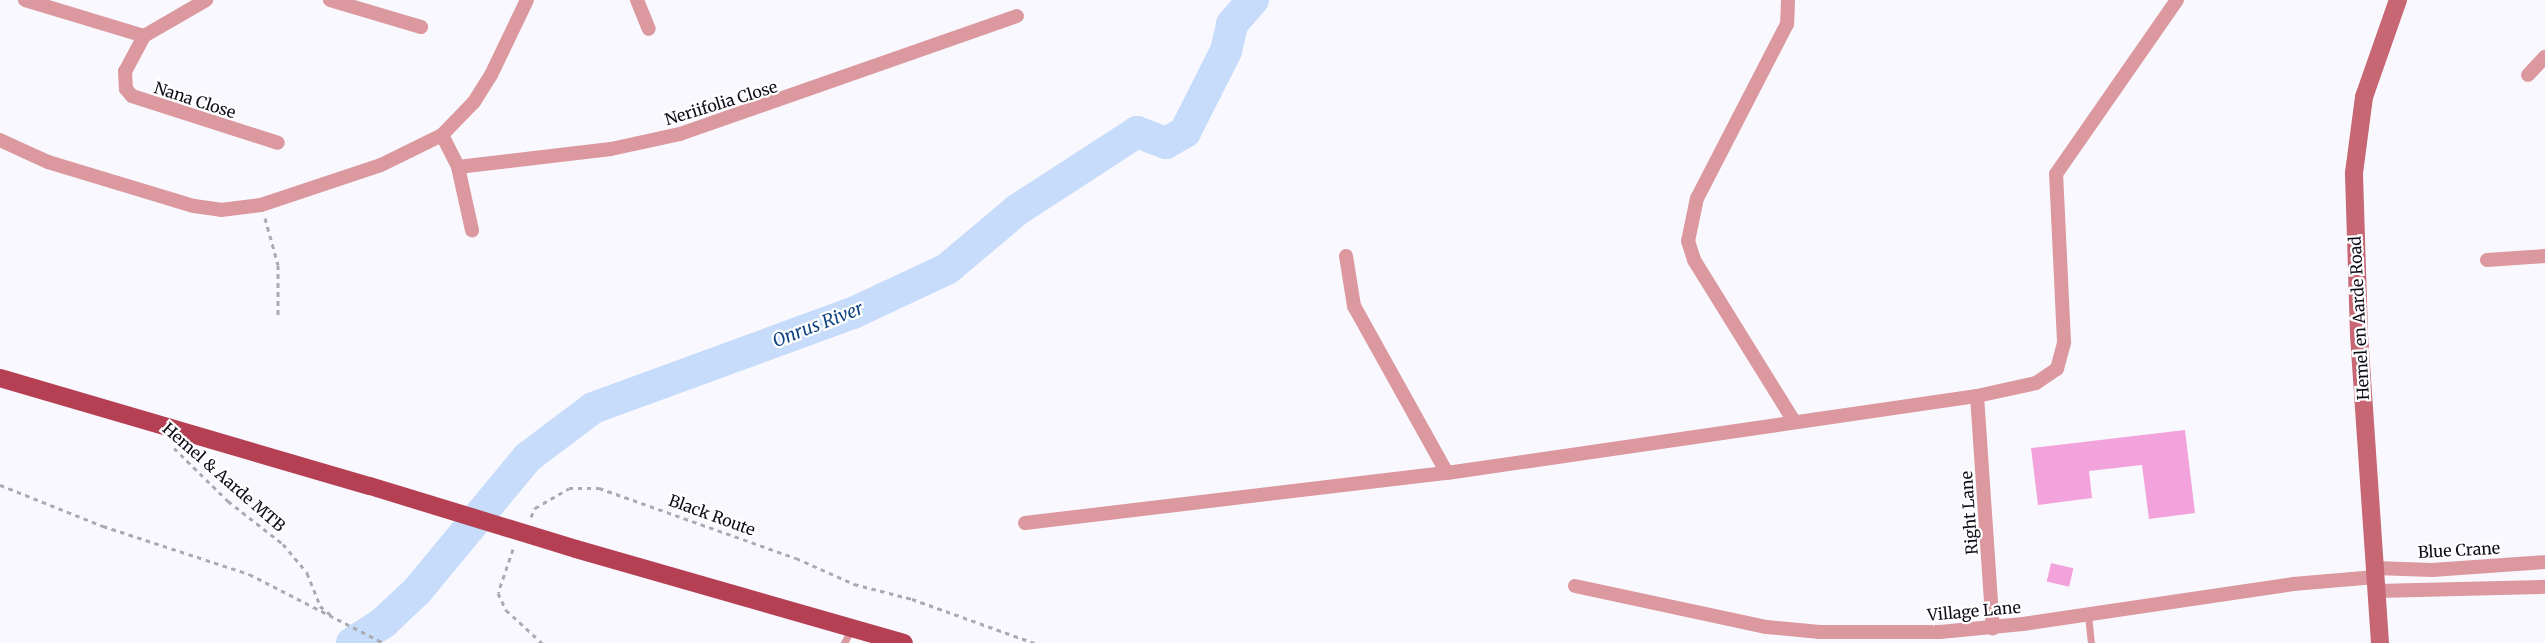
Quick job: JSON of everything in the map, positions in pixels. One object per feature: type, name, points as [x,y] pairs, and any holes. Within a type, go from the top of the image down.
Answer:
[{"type":"main road","name":"Hemel en Aarde Road","points":[[2380,643],[2359,333],[2354,173],[2364,97],[2398,0]]},
{"type":"main road","points":[[0,378],[370,486],[576,549],[847,637],[904,643]]},
{"type":"street","points":[[25,0],[144,36],[206,0]]},
{"type":"street","points":[[330,0],[421,27]]},
{"type":"street","points":[[0,140],[48,162],[194,206],[221,210],[261,205],[381,165],[442,135],[474,102],[491,75],[527,0]]},
{"type":"street","points":[[637,0],[649,29]]},
{"type":"street","points":[[1788,0],[1787,24],[1697,198],[1688,241],[1694,260],[1794,421]]},
{"type":"street","points":[[1025,523],[1448,472],[1977,396],[2036,383],[2057,369],[2064,342],[2056,174],[2177,0]]},
{"type":"street","name":"Neriifolia Close","points":[[458,166],[611,149],[680,134],[1017,16]]},
{"type":"street","name":"Nana Close","points":[[144,36],[125,71],[126,89],[132,96],[278,143]]},
{"type":"street","points":[[2528,75],[2545,57]]},
{"type":"street","points":[[442,135],[458,166],[472,230]]},
{"type":"street","points":[[1346,256],[1354,306],[1448,472]]},
{"type":"street","points":[[2487,260],[2545,256]]},
{"type":"street","name":"Right Lane","points":[[1977,396],[1994,628]]},
{"type":"street","name":"Blue Crane","points":[[2376,579],[2466,568],[2545,562]]},
{"type":"street","points":[[2466,568],[2467,590]]},
{"type":"street","points":[[2376,579],[2467,590],[2545,587]]},
{"type":"street","name":"Village Lane","points":[[1575,586],[1767,627],[1820,632],[1994,628],[2293,584],[2376,579]]},
{"type":"lane","points":[[2088,615],[2091,643]]},
{"type":"path","points":[[261,205],[279,265],[278,317]]},
{"type":"path","name":"Hemel & Aarde MTB","points":[[167,442],[228,501],[276,538],[307,573],[320,606],[335,618]]},
{"type":"path","points":[[0,484],[103,526],[249,574],[384,643]]},
{"type":"path","name":"Black Route","points":[[525,527],[535,508],[569,488],[599,488],[796,558],[854,584],[912,598],[1034,643]]},
{"type":"path","points":[[515,546],[505,565],[498,593],[506,610],[542,643]]},
{"type":"building","points":[[2185,430],[2195,513],[2149,519],[2142,465],[2089,471],[2092,498],[2038,505],[2031,448]]},
{"type":"building","points":[[2051,563],[2073,568],[2069,587],[2047,582]]},
{"type":"waterway","name":"Onrus River","points":[[352,643],[384,622],[417,591],[528,457],[593,408],[853,313],[947,269],[1017,210],[1137,132],[1166,143],[1185,132],[1226,51],[1232,24],[1253,0]]}]
